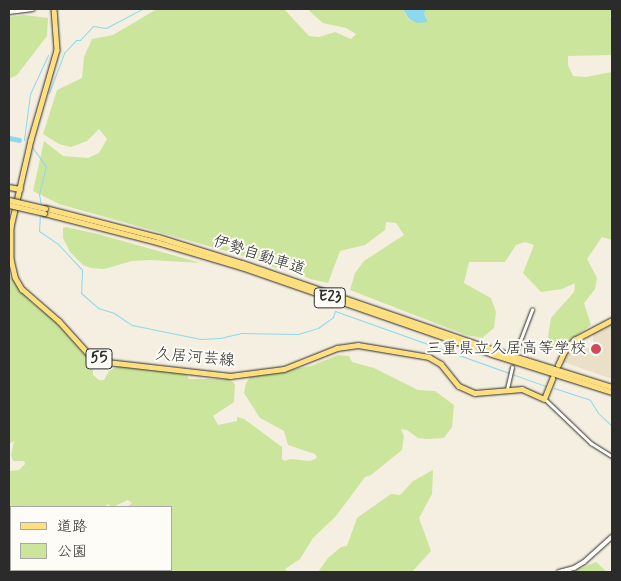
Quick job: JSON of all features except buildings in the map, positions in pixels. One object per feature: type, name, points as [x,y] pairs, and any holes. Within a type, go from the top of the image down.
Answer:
[{"type":"highway","name":"伊勢自動車道","points":[[9,200],[241,267],[492,354],[612,392]]},
{"type":"highway","name":"伊勢自動車道","points":[[9,205],[140,232],[242,263],[503,353],[612,386]]},
{"type":"main road","points":[[9,12],[33,9]]},
{"type":"main road","name":"久居河芸線","points":[[54,9],[58,36],[57,50],[11,217],[11,259],[13,272],[19,285],[59,320],[87,352],[98,359],[230,376],[284,369],[337,348],[358,345],[429,357],[441,364],[460,386],[472,392],[484,394],[522,389],[544,399]]},
{"type":"main road","points":[[9,187],[20,189]]},
{"type":"main road","points":[[558,365],[564,352],[574,340],[612,320]]},
{"type":"main road","points":[[544,399],[552,379]]},
{"type":"main road","points":[[559,572],[574,568],[584,562],[612,537]]},
{"type":"street","points":[[516,350],[532,310]]},
{"type":"street","points":[[507,391],[512,368]]},
{"type":"street","points":[[544,399],[591,443],[612,456]]},
{"type":"shaded area","name":"三重県立久居高等学校","points":[[612,319],[612,379],[560,361],[568,351],[593,347],[593,329]]},
{"type":"green space","points":[[157,9],[284,9],[309,36],[319,37],[335,32],[351,39],[356,34],[346,28],[323,23],[307,9],[403,9],[409,20],[428,22],[424,14],[426,9],[612,9],[610,17],[612,19],[612,55],[568,56],[568,65],[573,76],[586,77],[612,72],[612,240],[602,237],[587,259],[597,278],[595,289],[584,303],[591,325],[555,351],[548,337],[551,318],[574,292],[575,283],[562,289],[541,292],[523,273],[534,245],[525,242],[516,245],[505,262],[469,262],[464,283],[491,298],[496,312],[494,328],[482,338],[466,335],[350,290],[355,273],[364,261],[404,235],[396,223],[386,222],[385,230],[365,245],[340,251],[328,283],[310,279],[296,272],[286,254],[276,268],[240,255],[59,204],[33,191],[44,141],[63,156],[88,158],[99,153],[107,139],[99,129],[87,141],[71,147],[59,144],[43,134],[57,90],[82,78],[84,57],[92,39],[113,35]]},
{"type":"green space","points":[[24,15],[48,18],[47,36],[17,75],[9,79],[9,17]]},
{"type":"green space","points":[[66,227],[201,263],[150,260],[132,261],[104,269],[91,268],[83,265],[70,252],[63,238],[63,228]]},
{"type":"green space","points":[[12,277],[32,303],[51,316],[84,354],[97,364],[93,369],[93,375],[99,380],[104,380],[109,371],[118,366],[186,374],[189,379],[229,379],[235,384],[234,402],[213,416],[218,425],[237,421],[237,417],[244,419],[282,447],[282,459],[284,461],[291,459],[310,461],[317,458],[315,454],[288,445],[284,431],[260,418],[244,393],[246,383],[250,377],[311,366],[338,355],[349,356],[352,362],[374,368],[418,390],[435,391],[454,405],[452,427],[444,438],[426,439],[418,438],[407,430],[401,429],[404,436],[402,450],[371,475],[365,477],[336,516],[313,538],[300,559],[285,569],[288,572],[91,572],[172,571],[172,506],[128,506],[132,503],[128,500],[115,506],[107,504],[106,506],[10,506],[9,530],[9,471],[19,470],[25,464],[24,461],[13,461],[11,455],[14,441],[9,444],[9,278]]},
{"type":"green space","points":[[433,470],[432,494],[419,518],[431,551],[412,572],[318,572],[328,558],[341,547],[347,546],[357,518],[391,494],[400,495],[413,481]]},
{"type":"green space","points":[[9,534],[10,571],[77,571],[77,572],[9,572]]},
{"type":"green space","points":[[596,562],[607,572],[571,572],[589,565]]},
{"type":"water","points":[[403,9],[426,9],[424,14],[428,22],[417,23],[409,19]]},
{"type":"waterway","points":[[49,93],[64,53],[76,40],[80,40],[93,26],[106,28],[142,9]]},
{"type":"waterway","points":[[24,140],[30,94],[48,55]]},
{"type":"waterway","points":[[9,138],[19,140]]},
{"type":"waterway","points":[[32,147],[46,166],[39,194],[41,205]]},
{"type":"waterway","points":[[40,213],[39,231],[58,244],[82,270],[81,293],[98,308],[114,313],[132,325],[201,339],[220,338],[242,333],[298,334],[318,328],[333,317],[335,311],[546,386]]},
{"type":"waterway","points":[[554,388],[590,400],[598,413],[612,426]]},
{"type":"place","name":"三重県立久居高等学校","points":[[596,349]]}]
